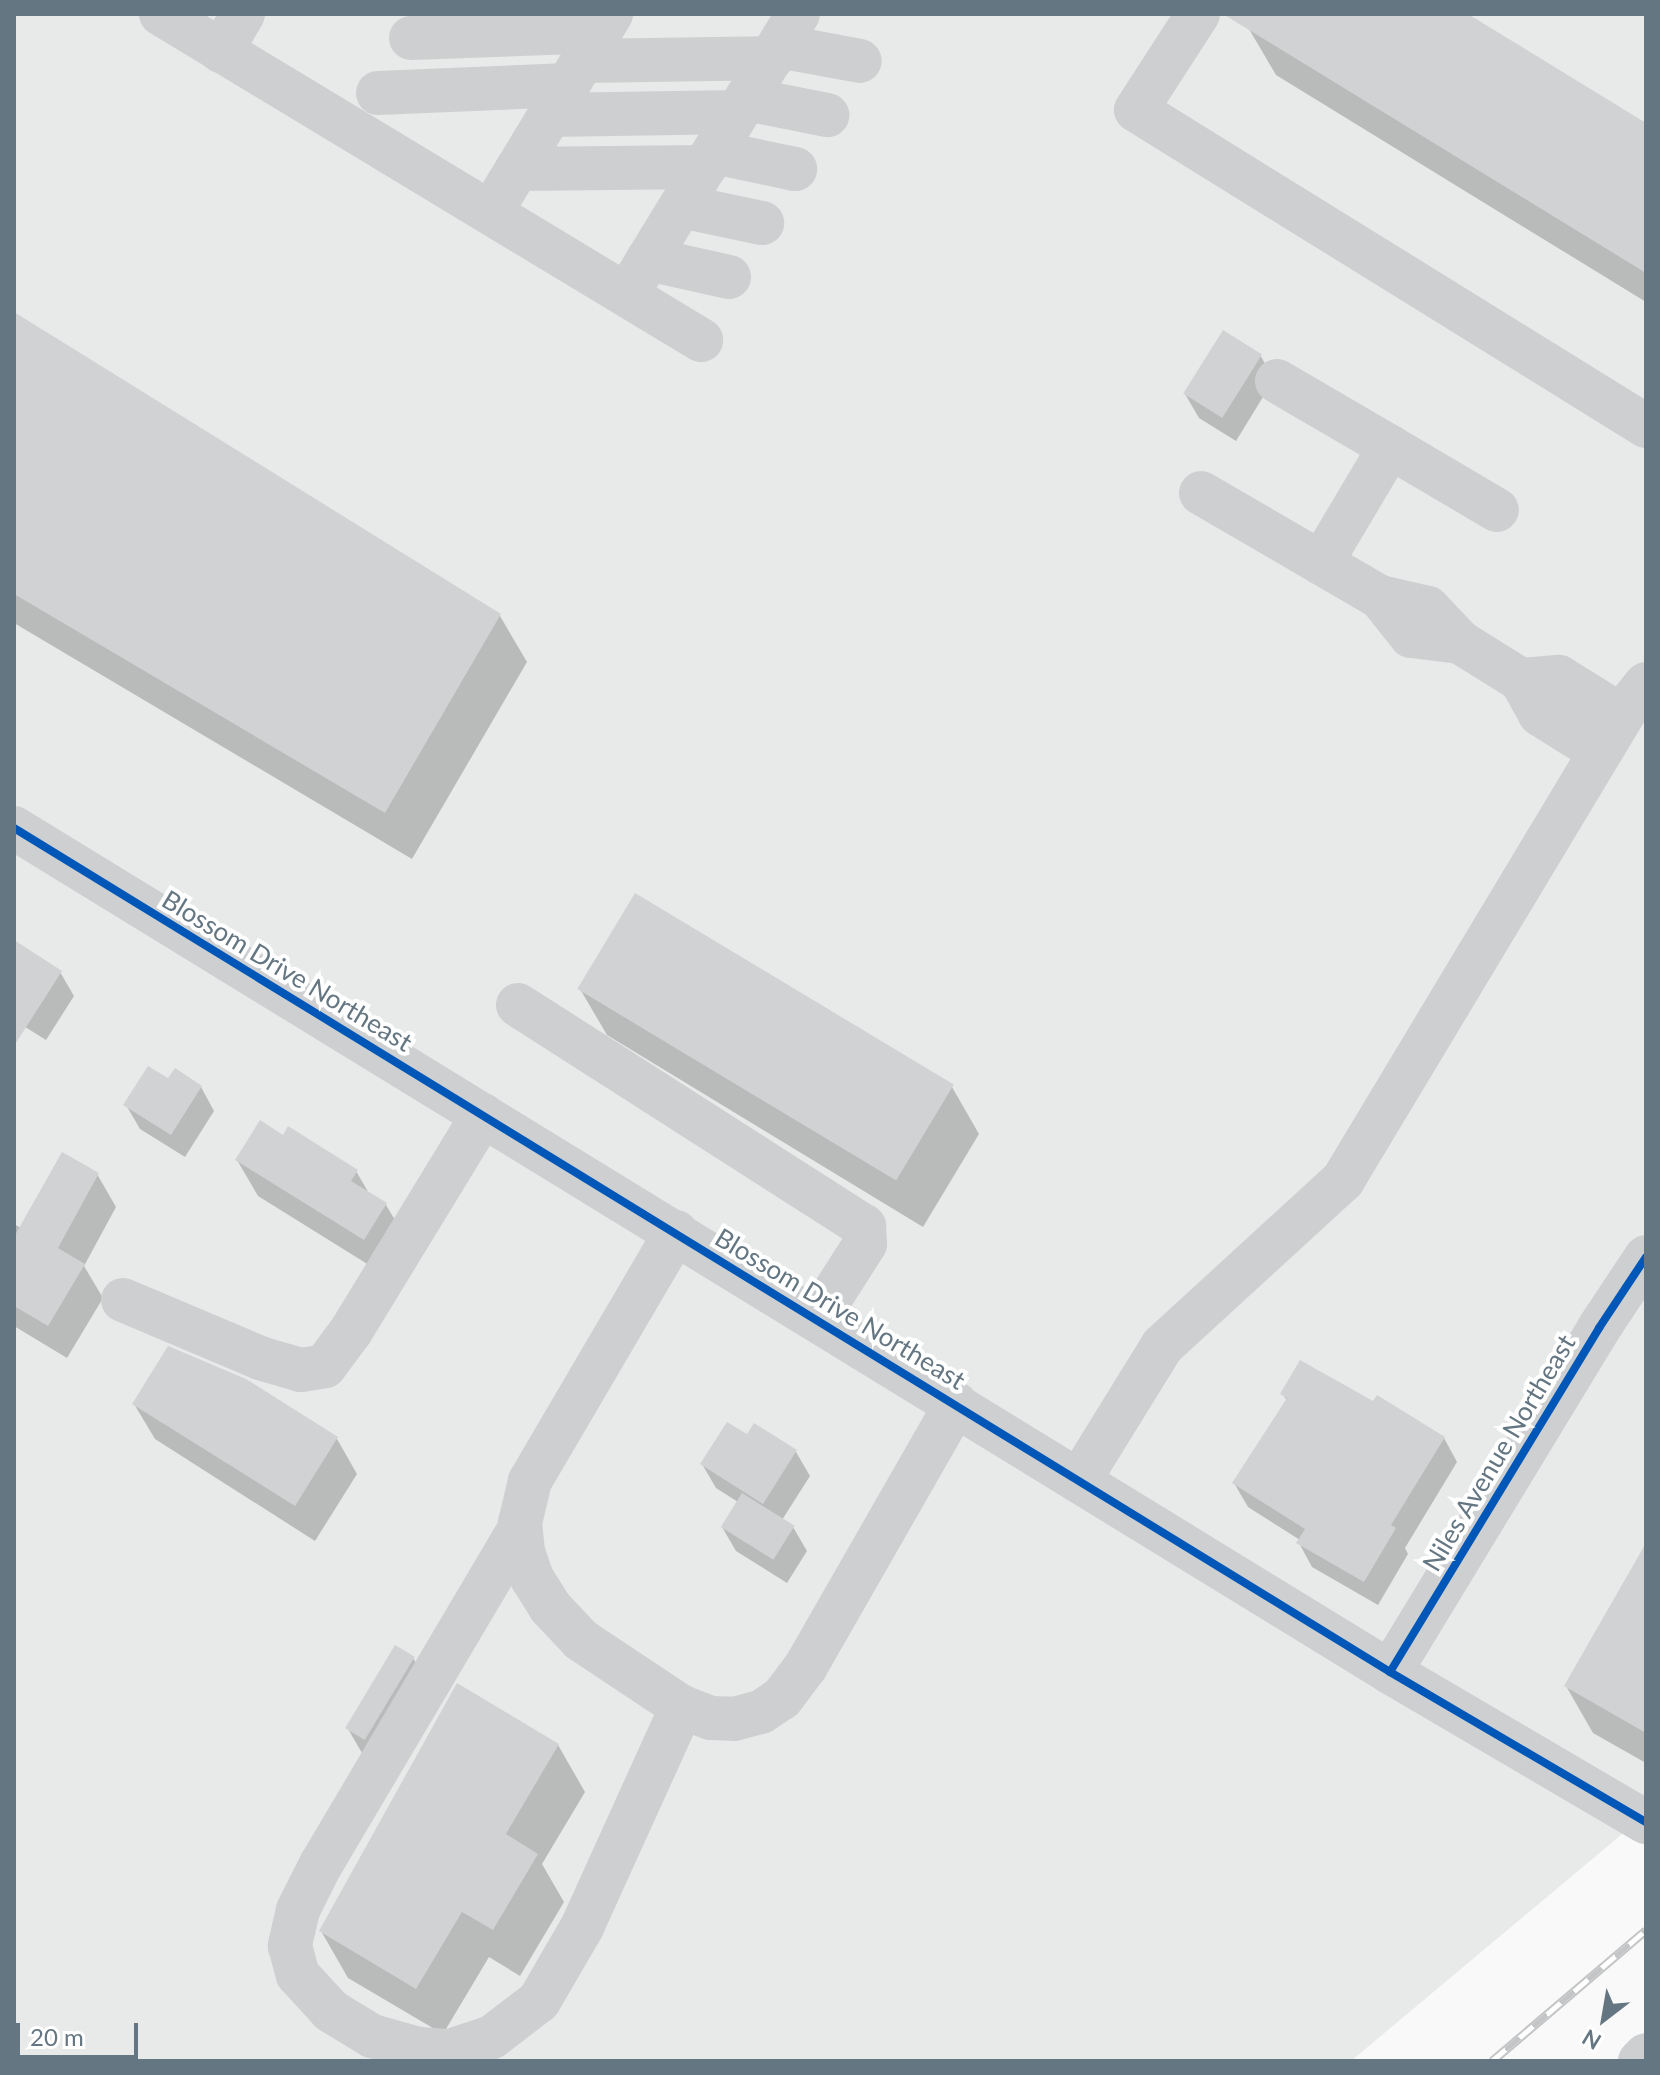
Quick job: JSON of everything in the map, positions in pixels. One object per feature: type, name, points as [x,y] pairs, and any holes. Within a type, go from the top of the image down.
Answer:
[{"type":"street","points":[[161,14],[491,212],[638,277],[701,340]]},
{"type":"street","points":[[221,51],[243,14]]},
{"type":"street","points":[[1198,14],[1136,110],[1646,426]]},
{"type":"street","points":[[354,130],[418,26],[583,61],[742,106],[827,115]]},
{"type":"street","points":[[638,277],[783,39]]},
{"type":"street","points":[[378,93],[583,61],[783,39],[860,61]]},
{"type":"street","points":[[491,212],[583,61]]},
{"type":"street","points":[[517,169],[709,160],[795,169]]},
{"type":"street","points":[[681,206],[762,223]]},
{"type":"street","points":[[638,277],[729,277]]},
{"type":"street","points":[[1277,381],[1497,510]]},
{"type":"street","points":[[1321,563],[1390,447]]},
{"type":"street","points":[[1201,493],[1380,597],[1428,608],[1460,642],[1521,680],[1540,714],[1600,752]]},
{"type":"street","points":[[1080,1479],[1162,1346],[1343,1180],[1634,700],[1559,677],[1521,680]]},
{"type":"street","name":"Blossom Drive Northeast","points":[[14,828],[1080,1479],[1390,1672],[1646,1822]]},
{"type":"street","points":[[518,1005],[864,1226],[865,1244],[817,1319]]},
{"type":"street","points":[[123,1300],[260,1358],[301,1370],[325,1366],[351,1331],[483,1115]]},
{"type":"street","points":[[676,1232],[530,1481],[523,1501],[520,1528],[523,1552],[532,1578],[550,1607],[581,1640],[682,1707],[711,1718],[734,1719],[761,1712],[782,1698],[806,1666],[956,1404]]},
{"type":"street","name":"Niles Avenue Northeast","points":[[1390,1672],[1599,1328],[1646,1257]]},
{"type":"street","points":[[520,1528],[321,1864],[298,1910],[290,1946],[298,1975],[331,2011],[372,2036],[419,2049],[450,2051],[492,2037],[539,2001],[582,1927],[682,1707]]},
{"type":"street","points":[[1640,2061],[1646,2055]]},
{"type":"shaded area","points":[[14,14],[1646,14],[1646,1814],[1351,2061],[14,2061]]},
{"type":"building","points":[[1223,14],[1468,14],[1646,123],[1646,273]]},
{"type":"building","points":[[14,312],[501,614],[385,813],[14,594]]},
{"type":"building","points":[[1223,330],[1262,354],[1222,418],[1183,394]]},
{"type":"building","points":[[635,893],[954,1085],[896,1181],[577,989]]},
{"type":"building","points":[[14,940],[62,971],[14,1046]]},
{"type":"building","points":[[148,1066],[168,1078],[175,1068],[202,1086],[171,1135],[123,1105]]},
{"type":"building","points":[[260,1120],[283,1135],[288,1126],[358,1170],[351,1181],[387,1203],[364,1240],[235,1160]]},
{"type":"building","points":[[62,1152],[99,1173],[58,1248],[85,1264],[48,1326],[14,1306],[14,1237]]},
{"type":"building","points":[[168,1346],[246,1379],[338,1437],[295,1506],[132,1404]]},
{"type":"building","points":[[1300,1360],[1373,1401],[1377,1395],[1445,1437],[1391,1525],[1396,1528],[1364,1582],[1296,1543],[1305,1529],[1232,1483],[1287,1398],[1280,1394]]},
{"type":"building","points":[[727,1422],[747,1434],[754,1423],[797,1450],[763,1504],[700,1464]]},
{"type":"building","points":[[742,1493],[795,1526],[773,1560],[721,1527]]},
{"type":"building","points":[[1646,1543],[1646,1733],[1564,1686]]},
{"type":"building","points":[[395,1645],[415,1657],[365,1740],[345,1728]]},
{"type":"building","points":[[457,1683],[559,1744],[506,1834],[538,1854],[493,1930],[462,1912],[416,1989],[319,1931]]},
{"type":"railway","points":[[1492,2061],[1646,1930]]},
{"type":"cycle path","points":[[14,828],[1390,1672],[1646,1822]]},
{"type":"cycle path","points":[[1390,1672],[1599,1328],[1646,1257]]}]
